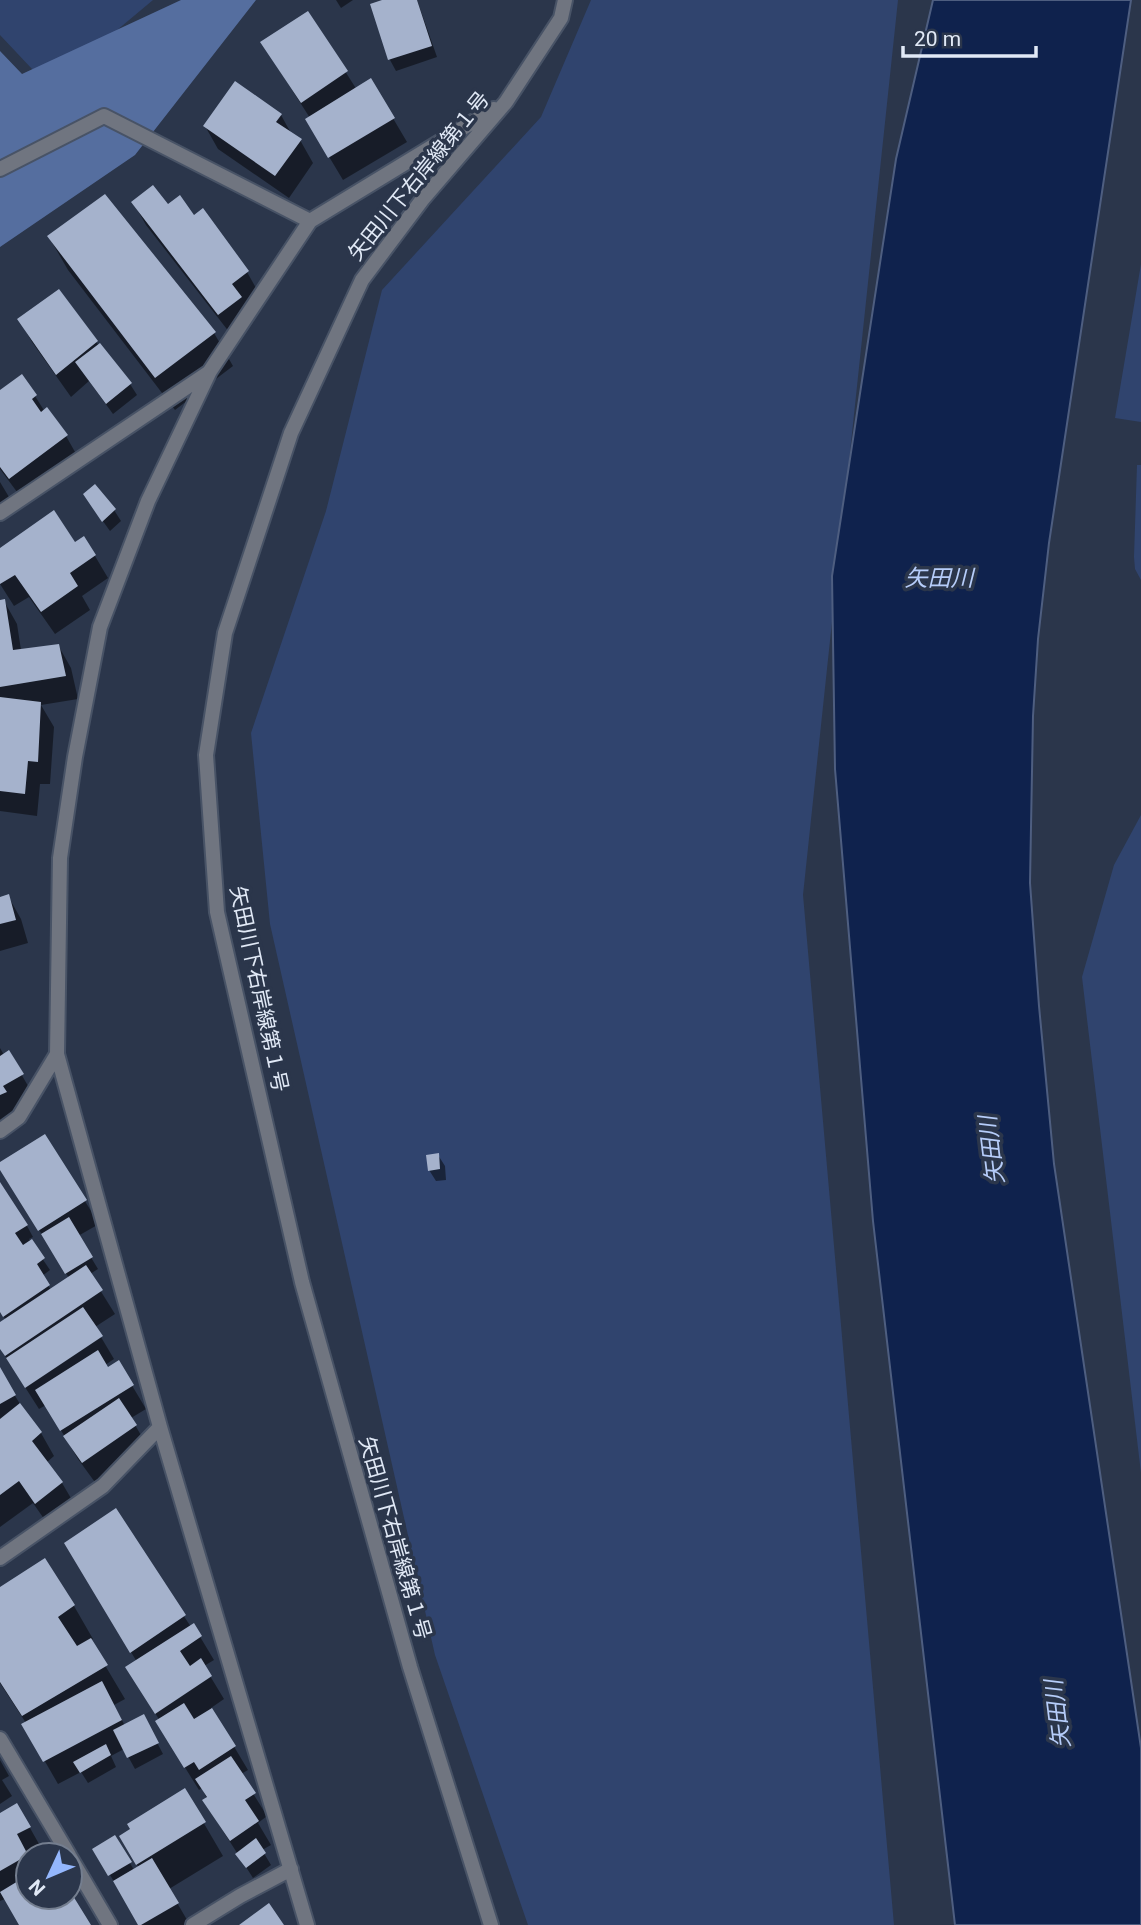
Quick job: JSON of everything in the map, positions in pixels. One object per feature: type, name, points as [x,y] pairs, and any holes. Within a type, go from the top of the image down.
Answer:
[{"type":"street","points":[[556,0],[561,18]]},
{"type":"street","name":"矢田川下右岸線第１号","points":[[491,1925],[410,1667],[302,1282],[218,912],[206,755],[225,633],[291,433],[362,280],[422,200],[506,102],[561,18],[565,0]]},
{"type":"street","points":[[307,1925],[160,1427],[57,1054],[60,858],[75,757],[100,627],[148,501],[210,372],[310,221],[506,102]]},
{"type":"street","points":[[0,169],[104,116],[310,221]]},
{"type":"street","points":[[0,513],[121,429],[210,372]]},
{"type":"street","points":[[0,1131],[19,1117],[57,1054]]},
{"type":"street","points":[[0,1558],[103,1486],[160,1427]]},
{"type":"street","points":[[0,1739],[60,1841]]},
{"type":"street","points":[[193,1925],[291,1869]]},
{"type":"street","points":[[84,1881],[110,1925]]},
{"type":"shaded area","points":[[0,0],[153,0],[49,87],[0,35]]},
{"type":"shaded area","points":[[181,0],[256,0],[135,155],[0,247],[0,51],[22,74]]},
{"type":"shaded area","points":[[591,0],[898,0],[803,895],[894,1925],[528,1925],[435,1655],[270,924],[251,733],[326,511],[382,290],[541,117]]},
{"type":"shaded area","points":[[1141,264],[1141,422],[1115,418]]},
{"type":"shaded area","points":[[1137,465],[1141,465],[1141,580],[1135,569],[1134,557]]},
{"type":"shaded area","points":[[1141,815],[1141,1473],[1082,977],[1114,865]]},
{"type":"water","name":"矢田川","points":[[933,0],[1131,0],[1049,543],[1038,639],[1033,716],[1030,883],[1054,1164],[1141,1748],[1141,1925],[955,1925],[873,1221],[835,769],[832,576],[896,159]]},
{"type":"building","points":[[382,0],[417,0],[432,46],[388,60],[370,4]]},
{"type":"building","points":[[308,11],[348,71],[301,103],[260,42]]},
{"type":"building","points":[[371,78],[395,118],[328,158],[305,119]]},
{"type":"building","points":[[235,81],[282,114],[276,122],[302,139],[275,176],[203,126]]},
{"type":"building","points":[[153,185],[168,204],[180,195],[194,215],[203,208],[249,271],[232,284],[242,297],[218,315],[131,202]]},
{"type":"building","points":[[105,194],[216,332],[155,378],[47,236]]},
{"type":"building","points":[[59,289],[98,341],[56,375],[17,319]]},
{"type":"building","points":[[100,343],[132,383],[106,404],[75,362]]},
{"type":"building","points":[[22,374],[37,395],[32,399],[41,412],[47,407],[68,435],[9,479],[0,467],[0,390]]},
{"type":"building","points":[[95,484],[116,509],[102,522],[83,494]]},
{"type":"building","points":[[54,510],[75,542],[84,536],[96,555],[70,573],[78,586],[41,612],[15,575],[0,584],[0,548]]},
{"type":"building","points":[[5,599],[13,650],[59,644],[66,676],[0,687],[0,600]]},
{"type":"building","points":[[0,697],[41,702],[38,762],[28,761],[25,794],[0,791]]},
{"type":"building","points":[[9,894],[16,920],[0,924],[0,897]]},
{"type":"building","points":[[9,1050],[24,1074],[3,1086],[7,1092],[0,1095],[0,1056]]},
{"type":"building","points":[[45,1134],[87,1200],[38,1231],[0,1170],[0,1162]]},
{"type":"building","points":[[439,1153],[440,1169],[428,1171],[426,1155]]},
{"type":"building","points":[[0,1182],[28,1225],[15,1233],[23,1245],[32,1239],[45,1258],[37,1264],[50,1285],[3,1317],[0,1312]]},
{"type":"building","points":[[69,1217],[93,1257],[65,1274],[41,1234]]},
{"type":"building","points":[[86,1265],[103,1290],[5,1356],[0,1349],[0,1322]]},
{"type":"building","points":[[83,1307],[103,1336],[25,1388],[6,1358]]},
{"type":"building","points":[[98,1350],[108,1367],[119,1360],[134,1385],[60,1431],[35,1390]]},
{"type":"building","points":[[0,1367],[16,1395],[0,1404]]},
{"type":"building","points":[[119,1398],[137,1425],[82,1463],[63,1436]]},
{"type":"building","points":[[20,1403],[42,1432],[32,1441],[63,1482],[35,1504],[19,1481],[0,1495],[0,1419]]},
{"type":"building","points":[[116,1508],[186,1615],[130,1653],[64,1543]]},
{"type":"building","points":[[45,1558],[75,1605],[58,1617],[77,1646],[91,1638],[108,1665],[22,1716],[0,1682],[0,1587]]},
{"type":"building","points":[[194,1623],[202,1636],[180,1651],[190,1666],[201,1658],[212,1676],[155,1714],[125,1667]]},
{"type":"building","points":[[102,1681],[122,1720],[43,1762],[21,1724]]},
{"type":"building","points":[[184,1703],[194,1719],[212,1708],[236,1746],[199,1770],[194,1762],[184,1768],[155,1721]]},
{"type":"building","points":[[144,1714],[159,1743],[127,1758],[113,1730]]},
{"type":"building","points":[[106,1744],[111,1755],[80,1773],[73,1762]]},
{"type":"building","points":[[231,1756],[256,1793],[245,1800],[259,1821],[230,1841],[202,1800],[207,1797],[195,1779]]},
{"type":"building","points":[[185,1788],[206,1822],[136,1865],[119,1836],[130,1829],[127,1824]]},
{"type":"building","points":[[17,1803],[31,1827],[17,1834],[21,1841],[14,1841],[14,1863],[0,1871],[0,1813]]},
{"type":"building","points":[[115,1835],[132,1862],[108,1876],[92,1849]]},
{"type":"building","points":[[256,1838],[266,1853],[246,1868],[235,1854]]},
{"type":"building","points":[[152,1858],[179,1903],[138,1925],[113,1881]]},
{"type":"building","points":[[14,1884],[14,1911],[82,1911],[91,1925],[19,1925],[0,1892]]},
{"type":"building","points":[[269,1903],[284,1925],[239,1925]]}]
